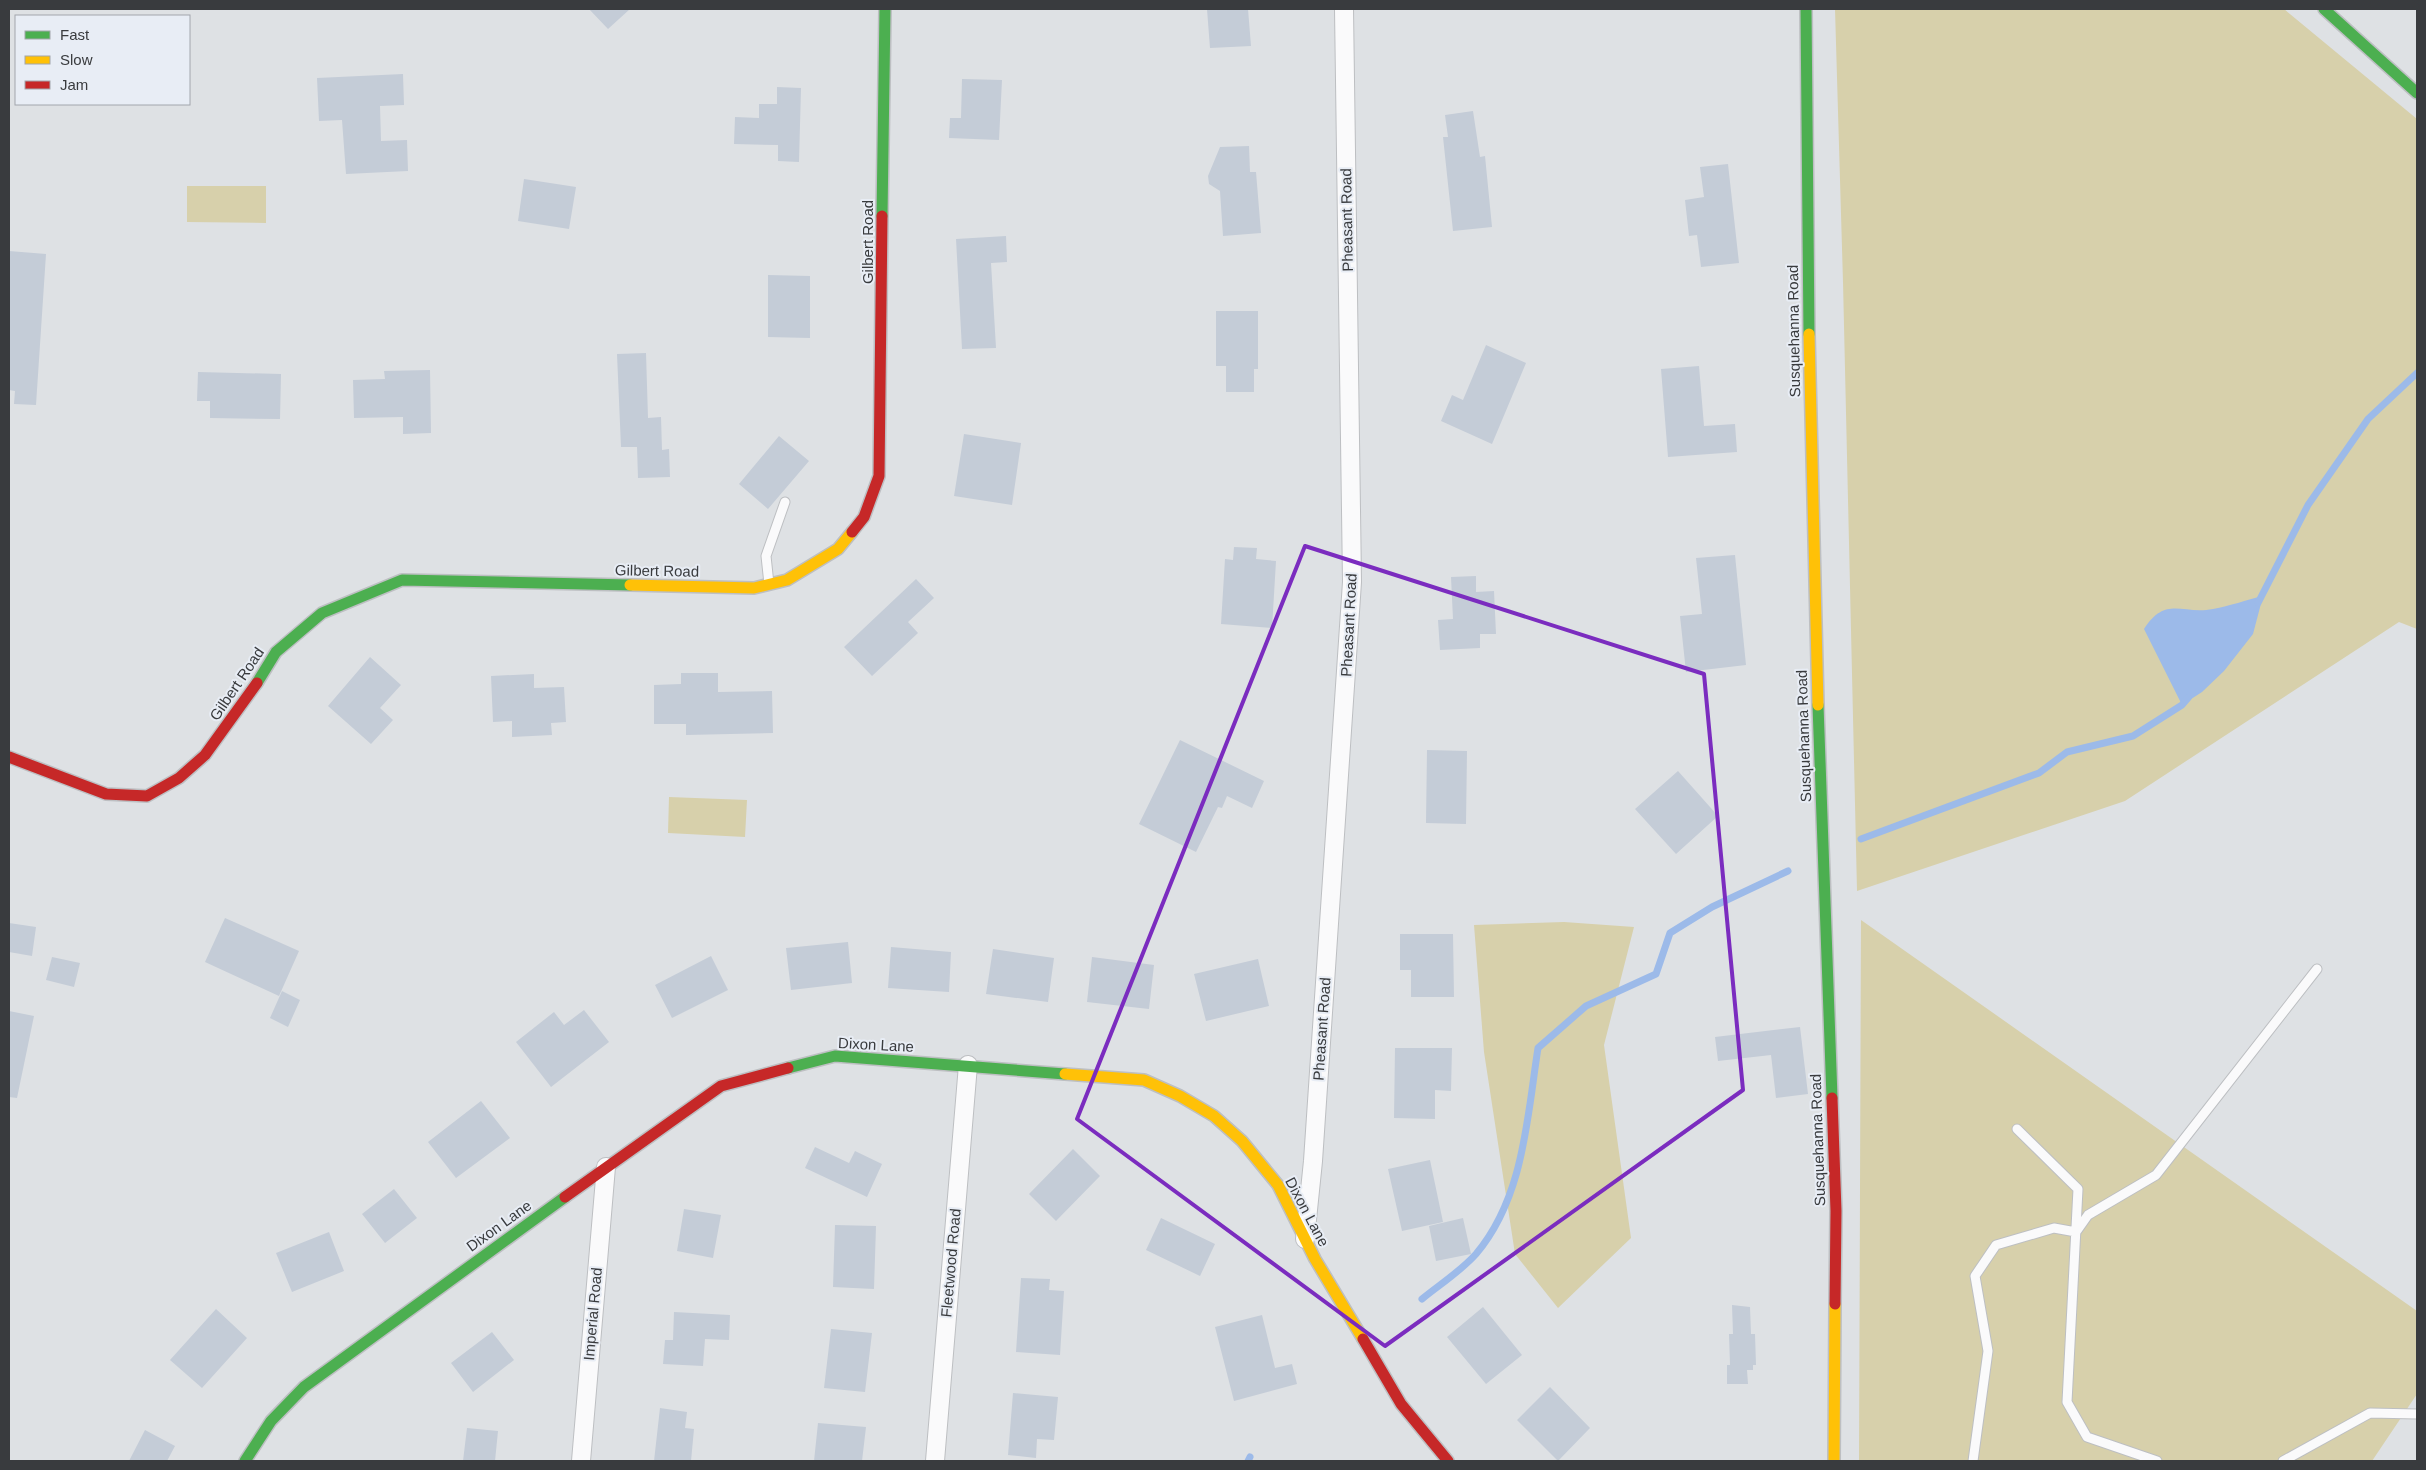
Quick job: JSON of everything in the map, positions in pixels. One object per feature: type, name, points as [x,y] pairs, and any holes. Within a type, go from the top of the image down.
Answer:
[{"type":"street","name":"Gilbert Road","points":[[9,757],[106,794],[147,796],[179,778],[205,755],[247,698],[276,652],[322,614],[402,580],[754,588],[787,580],[838,549],[864,517],[879,476],[885,9]]},
{"type":"street","name":"Pheasant Road","points":[[1305,1240],[1314,1151],[1352,582],[1344,9]]},
{"type":"street","name":"Susquehanna Road","points":[[1806,9],[1808,276],[1819,736],[1836,1211],[1834,1461]]},
{"type":"street","points":[[2324,9],[2417,93]]},
{"type":"street","name":"Dixon Lane","points":[[245,1461],[253,1444],[280,1408],[304,1387],[606,1167],[721,1086],[835,1056],[1144,1080],[1180,1096],[1214,1116],[1242,1141],[1278,1185],[1305,1240],[1400,1404],[1448,1461]]},
{"type":"street","name":"Fleetwood Road","points":[[935,1461],[968,1065]]},
{"type":"street","name":"Imperial Road","points":[[581,1461],[606,1167]]},
{"type":"lane","points":[[768,584],[766,556],[785,502]]},
{"type":"lane","points":[[2076,1232],[2088,1215],[2156,1175],[2317,969]]},
{"type":"lane","points":[[2018,1130],[2078,1189],[2067,1402],[2087,1437],[2157,1461]]},
{"type":"lane","points":[[1973,1461],[1988,1350],[1975,1276],[1996,1245],[2054,1228],[2076,1232]]},
{"type":"lane","points":[[2283,1461],[2370,1413],[2417,1414]]},
{"type":"highlighted area","points":[[1305,546],[1704,674],[1743,1090],[1385,1346],[1077,1119]]},
{"type":"shaded area","points":[[1835,9],[2284,9],[2417,119],[2417,629],[2399,622],[2125,801],[1857,891],[1843,282]]},
{"type":"shaded area","points":[[187,186],[266,186],[266,223],[187,222]]},
{"type":"shaded area","points":[[669,797],[747,800],[745,837],[668,833]]},
{"type":"shaded area","points":[[1861,920],[2417,1311],[2417,1394],[2372,1461],[1859,1461]]},
{"type":"shaded area","points":[[1564,922],[1634,927],[1604,1045],[1631,1238],[1558,1308],[1515,1254],[1484,1052],[1474,925]]},
{"type":"water","points":[[2263,596],[2253,634],[2224,671],[2202,692],[2182,705],[2144,629],[2160,612],[2167,609],[2213,609]]},
{"type":"building","points":[[589,9],[630,9],[608,29]]},
{"type":"building","points":[[1207,9],[1248,9],[1251,46],[1210,48]]},
{"type":"building","points":[[403,74],[404,105],[380,106],[381,141],[407,140],[408,171],[346,174],[342,120],[319,121],[317,78]]},
{"type":"building","points":[[962,79],[1002,80],[999,140],[949,138],[950,118],[961,118]]},
{"type":"building","points":[[777,87],[801,88],[799,162],[778,161],[778,145],[734,144],[735,117],[759,118],[759,104],[777,104]]},
{"type":"building","points":[[1473,111],[1480,157],[1485,156],[1492,227],[1453,231],[1443,137],[1448,137],[1445,115]]},
{"type":"building","points":[[1249,146],[1250,172],[1256,172],[1261,233],[1223,236],[1220,191],[1209,184],[1208,176],[1220,147]]},
{"type":"building","points":[[1728,164],[1739,263],[1701,267],[1697,235],[1689,236],[1685,200],[1704,197],[1700,167]]},
{"type":"building","points":[[524,179],[576,187],[569,229],[518,221]]},
{"type":"building","points":[[1006,236],[1007,262],[991,263],[996,348],[962,349],[956,239]]},
{"type":"building","points":[[9,251],[46,254],[36,405],[14,404],[15,391],[9,390]]},
{"type":"building","points":[[768,275],[810,276],[810,338],[768,337]]},
{"type":"building","points":[[1216,311],[1258,311],[1258,369],[1254,369],[1254,392],[1226,392],[1226,366],[1216,366]]},
{"type":"building","points":[[1486,345],[1526,363],[1492,444],[1441,421],[1452,395],[1463,400]]},
{"type":"building","points":[[646,353],[648,418],[661,417],[662,450],[669,449],[670,477],[638,478],[637,447],[621,447],[617,354]]},
{"type":"building","points":[[1699,366],[1704,426],[1735,424],[1737,452],[1668,457],[1661,369]]},
{"type":"building","points":[[430,370],[431,433],[403,434],[403,417],[354,418],[353,380],[385,379],[384,371]]},
{"type":"building","points":[[198,372],[281,374],[280,419],[210,418],[210,401],[197,401]]},
{"type":"building","points":[[964,434],[1021,443],[1012,505],[954,496]]},
{"type":"building","points":[[779,436],[809,461],[768,509],[739,484]]},
{"type":"building","points":[[1234,547],[1257,548],[1256,559],[1276,561],[1272,628],[1221,624],[1225,559],[1233,560]]},
{"type":"building","points":[[1735,555],[1746,665],[1686,672],[1680,616],[1702,614],[1696,558]]},
{"type":"building","points":[[1476,576],[1476,592],[1494,591],[1496,634],[1480,634],[1480,648],[1440,650],[1438,620],[1453,619],[1451,577]]},
{"type":"building","points":[[916,579],[934,598],[908,622],[918,633],[872,676],[844,647]]},
{"type":"building","points":[[370,657],[401,685],[380,708],[393,720],[371,744],[328,706]]},
{"type":"building","points":[[681,673],[718,673],[718,692],[772,691],[773,733],[686,735],[686,724],[654,724],[654,685],[681,684]]},
{"type":"building","points":[[534,674],[534,688],[564,687],[566,722],[551,723],[552,735],[512,737],[512,721],[493,722],[491,676]]},
{"type":"building","points":[[1180,740],[1264,781],[1252,808],[1227,796],[1222,808],[1218,807],[1196,852],[1139,824]]},
{"type":"building","points":[[1427,750],[1467,751],[1466,824],[1426,823]]},
{"type":"building","points":[[1678,771],[1718,816],[1676,854],[1635,809]]},
{"type":"building","points":[[225,918],[299,951],[279,996],[205,962]]},
{"type":"building","points":[[9,923],[36,927],[32,956],[9,952]]},
{"type":"building","points":[[1400,934],[1453,934],[1454,997],[1411,997],[1411,970],[1400,970]]},
{"type":"building","points":[[848,942],[852,983],[791,990],[786,948]]},
{"type":"building","points":[[891,947],[951,952],[949,992],[888,988]]},
{"type":"building","points":[[993,949],[1054,958],[1048,1002],[986,994]]},
{"type":"building","points":[[711,956],[728,990],[672,1018],[655,985]]},
{"type":"building","points":[[52,957],[80,963],[74,987],[46,980]]},
{"type":"building","points":[[1092,957],[1154,965],[1149,1009],[1087,1002]]},
{"type":"building","points":[[1258,959],[1269,1006],[1206,1021],[1194,974]]},
{"type":"building","points":[[282,991],[300,1000],[288,1027],[270,1018]]},
{"type":"building","points":[[584,1010],[609,1042],[551,1087],[516,1042],[554,1012],[564,1025]]},
{"type":"building","points":[[9,1011],[34,1016],[17,1098],[9,1097]]},
{"type":"building","points":[[1800,1027],[1808,1094],[1776,1098],[1771,1055],[1718,1061],[1715,1037]]},
{"type":"building","points":[[1395,1048],[1452,1048],[1451,1091],[1435,1090],[1435,1119],[1394,1118]]},
{"type":"building","points":[[481,1101],[510,1138],[456,1178],[428,1142]]},
{"type":"building","points":[[815,1147],[849,1163],[855,1151],[882,1164],[867,1197],[805,1168]]},
{"type":"building","points":[[1073,1149],[1100,1176],[1056,1221],[1029,1194]]},
{"type":"building","points":[[1430,1160],[1443,1222],[1402,1231],[1388,1169]]},
{"type":"building","points":[[394,1189],[417,1218],[385,1243],[362,1214]]},
{"type":"building","points":[[684,1209],[721,1215],[713,1258],[677,1251]]},
{"type":"building","points":[[1161,1218],[1215,1244],[1200,1276],[1146,1250]]},
{"type":"building","points":[[1463,1218],[1471,1254],[1436,1261],[1429,1226]]},
{"type":"building","points":[[835,1225],[876,1226],[874,1289],[833,1287]]},
{"type":"building","points":[[329,1232],[344,1271],[292,1292],[276,1253]]},
{"type":"building","points":[[1021,1278],[1050,1279],[1049,1290],[1064,1291],[1060,1355],[1016,1352]]},
{"type":"building","points":[[1732,1305],[1750,1307],[1751,1334],[1755,1334],[1756,1365],[1753,1365],[1753,1370],[1747,1370],[1748,1384],[1727,1384],[1727,1365],[1730,1365],[1729,1334],[1733,1334]]},
{"type":"building","points":[[1483,1307],[1522,1355],[1486,1384],[1447,1337]]},
{"type":"building","points":[[216,1309],[247,1338],[202,1388],[170,1360]]},
{"type":"building","points":[[674,1312],[730,1315],[729,1340],[705,1339],[703,1366],[663,1364],[665,1340],[673,1340]]},
{"type":"building","points":[[1262,1315],[1275,1368],[1292,1364],[1297,1384],[1234,1401],[1215,1327]]},
{"type":"building","points":[[831,1329],[872,1333],[865,1392],[824,1388]]},
{"type":"building","points":[[492,1332],[514,1360],[473,1392],[451,1363]]},
{"type":"building","points":[[1550,1387],[1590,1428],[1558,1461],[1517,1420]]},
{"type":"building","points":[[1013,1393],[1058,1397],[1054,1440],[1037,1439],[1036,1458],[1008,1455]]},
{"type":"building","points":[[660,1408],[687,1412],[685,1428],[694,1429],[691,1461],[654,1461]]},
{"type":"building","points":[[818,1423],[866,1427],[862,1461],[814,1461]]},
{"type":"building","points":[[467,1428],[498,1431],[495,1461],[463,1461]]},
{"type":"building","points":[[145,1430],[175,1446],[167,1461],[129,1461]]},
{"type":"waterway","points":[[2258,603],[2308,505],[2368,419],[2417,373]]},
{"type":"waterway","points":[[1861,839],[2039,773],[2067,752],[2133,736],[2182,705],[2188,698]]},
{"type":"waterway","points":[[1422,1299],[1457,1272],[1476,1254],[1492,1232],[1504,1208],[1521,1156],[1538,1048],[1586,1006],[1656,974],[1670,933],[1712,907],[1788,871]]},
{"type":"waterway","points":[[1248,1461],[1250,1457]]},
{"type":"traffic: fast","points":[[882,216],[885,9]]},
{"type":"traffic: fast","points":[[1806,9],[1809,334]]},
{"type":"traffic: fast","points":[[2324,9],[2417,93]]},
{"type":"traffic: fast","points":[[257,683],[276,652],[322,613],[402,580],[630,585]]},
{"type":"traffic: fast","points":[[1818,705],[1832,1098]]},
{"type":"traffic: fast","points":[[788,1068],[835,1056],[1065,1074]]},
{"type":"traffic: fast","points":[[245,1461],[271,1421],[304,1387],[565,1197]]},
{"type":"traffic: slow","points":[[1809,334],[1818,705]]},
{"type":"traffic: slow","points":[[630,585],[754,588],[787,580],[838,549],[852,532]]},
{"type":"traffic: slow","points":[[1065,1074],[1144,1080],[1180,1096],[1214,1116],[1242,1141],[1278,1185],[1315,1259],[1363,1339]]},
{"type":"traffic: slow","points":[[1834,1461],[1835,1304]]},
{"type":"traffic: jam","points":[[852,532],[864,517],[879,476],[882,216]]},
{"type":"traffic: jam","points":[[9,757],[106,794],[147,796],[179,778],[205,755],[257,683]]},
{"type":"traffic: jam","points":[[565,1197],[721,1086],[788,1068]]},
{"type":"traffic: jam","points":[[1832,1098],[1836,1211],[1835,1304]]},
{"type":"traffic: jam","points":[[1363,1339],[1401,1404],[1448,1461]]}]
